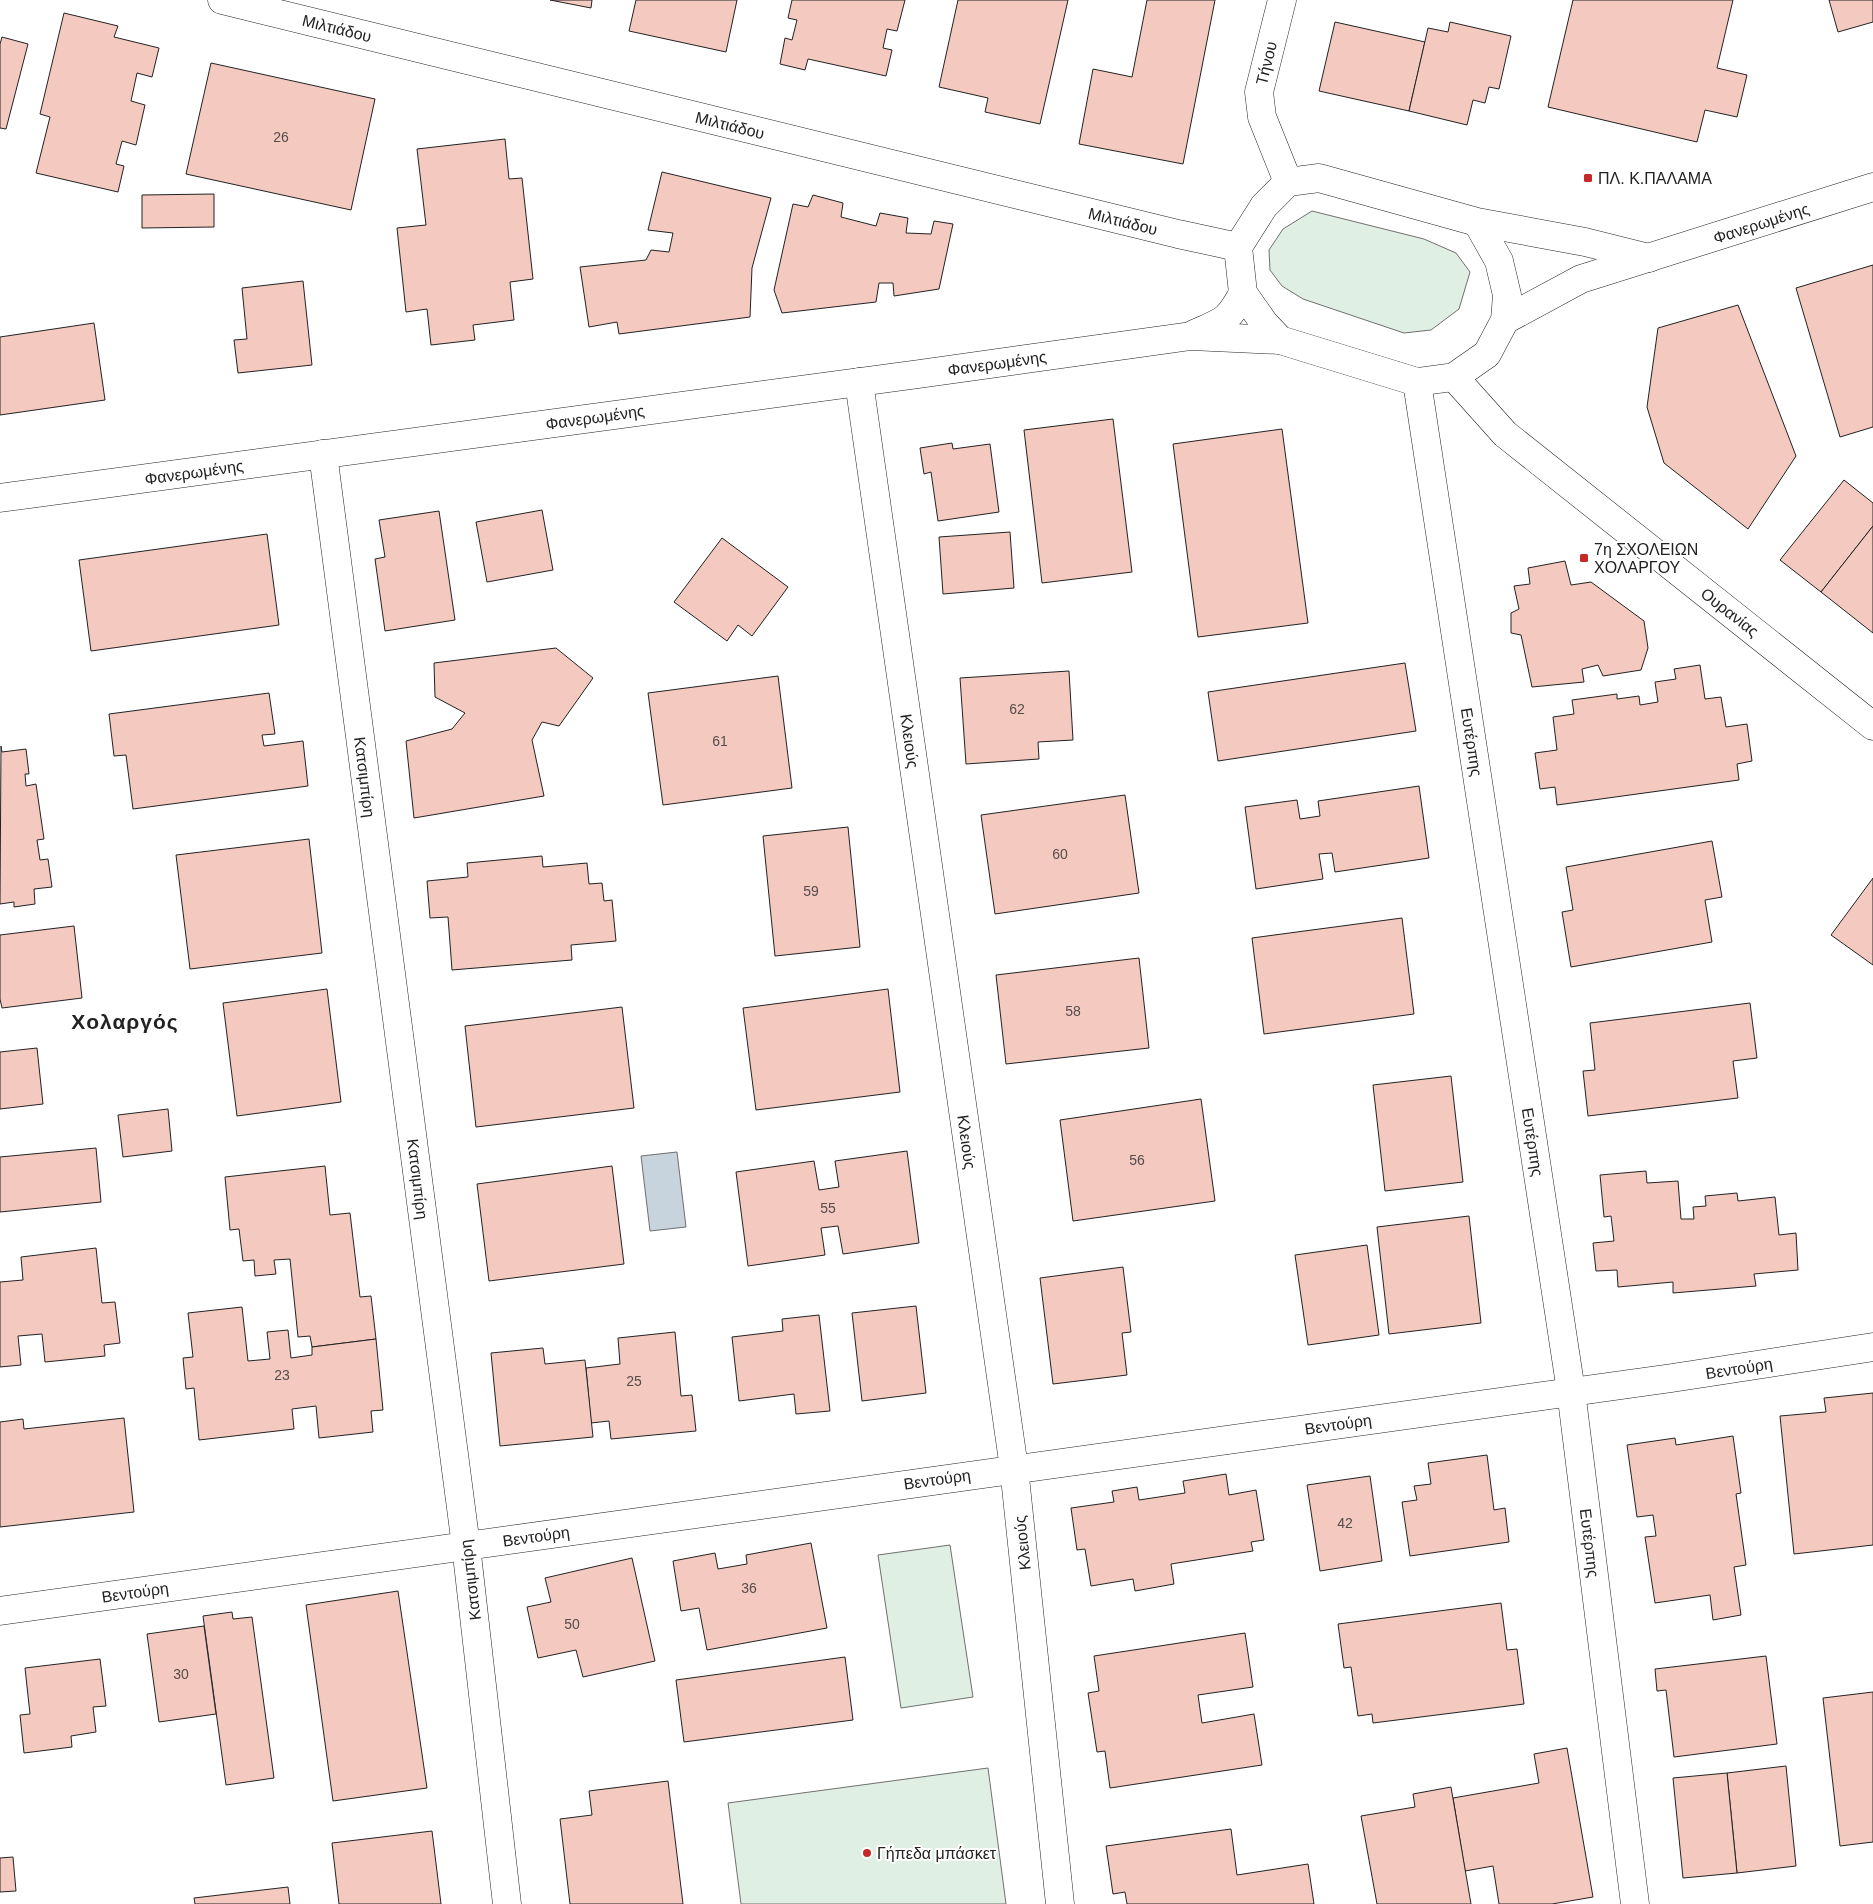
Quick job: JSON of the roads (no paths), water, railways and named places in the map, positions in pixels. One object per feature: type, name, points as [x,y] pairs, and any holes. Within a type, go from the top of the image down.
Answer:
[{"type":"street","name":"Μιλτιάδου","points":[[222,0],[1178,234],[1238,247]]},
{"type":"street","name":"Τήνου","points":[[1282,0],[1259,92],[1262,117],[1288,182]]},
{"type":"street","points":[[1280,340],[1264,323],[1243,293],[1238,247],[1264,206],[1288,182],[1319,178],[1477,222],[1585,242],[1649,258]]},
{"type":"street","name":"Φανερωμένης","points":[[1505,320],[1581,279],[1873,187]]},
{"type":"street","points":[[1417,382],[1454,377],[1487,354],[1505,320],[1507,295],[1499,261],[1477,222]]},
{"type":"street","name":"Φανερωμένης","points":[[1191,336],[1224,321],[1234,309],[1243,293]]},
{"type":"street","name":"Φανερωμένης","points":[[0,498],[1191,336],[1280,340],[1417,382]]},
{"type":"street","name":"Ουρανίας","points":[[1454,377],[1505,434],[1873,726]]},
{"type":"street","name":"Κλειούς","points":[[859,382],[1014,1468],[1060,1904]]},
{"type":"street","name":"Ευτέρπης","points":[[1417,382],[1571,1392],[1635,1904]]},
{"type":"street","name":"Κατσιμπίρη","points":[[323,454],[466,1546],[507,1904]]},
{"type":"street","name":"Βεντούρη","points":[[0,1611],[1014,1468],[1672,1378],[1873,1347]]},
{"type":"place","name":"ΠΛ. Κ.ΠΑΛΑΜΑ","points":[[1588,178]]},
{"type":"place","name":"7η ΣΧΟΛΕΙΩΝ ΧΟΛΑΡΓΟΥ","points":[[1584,558]]},
{"type":"place","name":"Γήπεδα μπάσκετ","points":[[867,1853]]},
{"type":"district","name":"Χολαργός","points":[[125,1022]]}]
